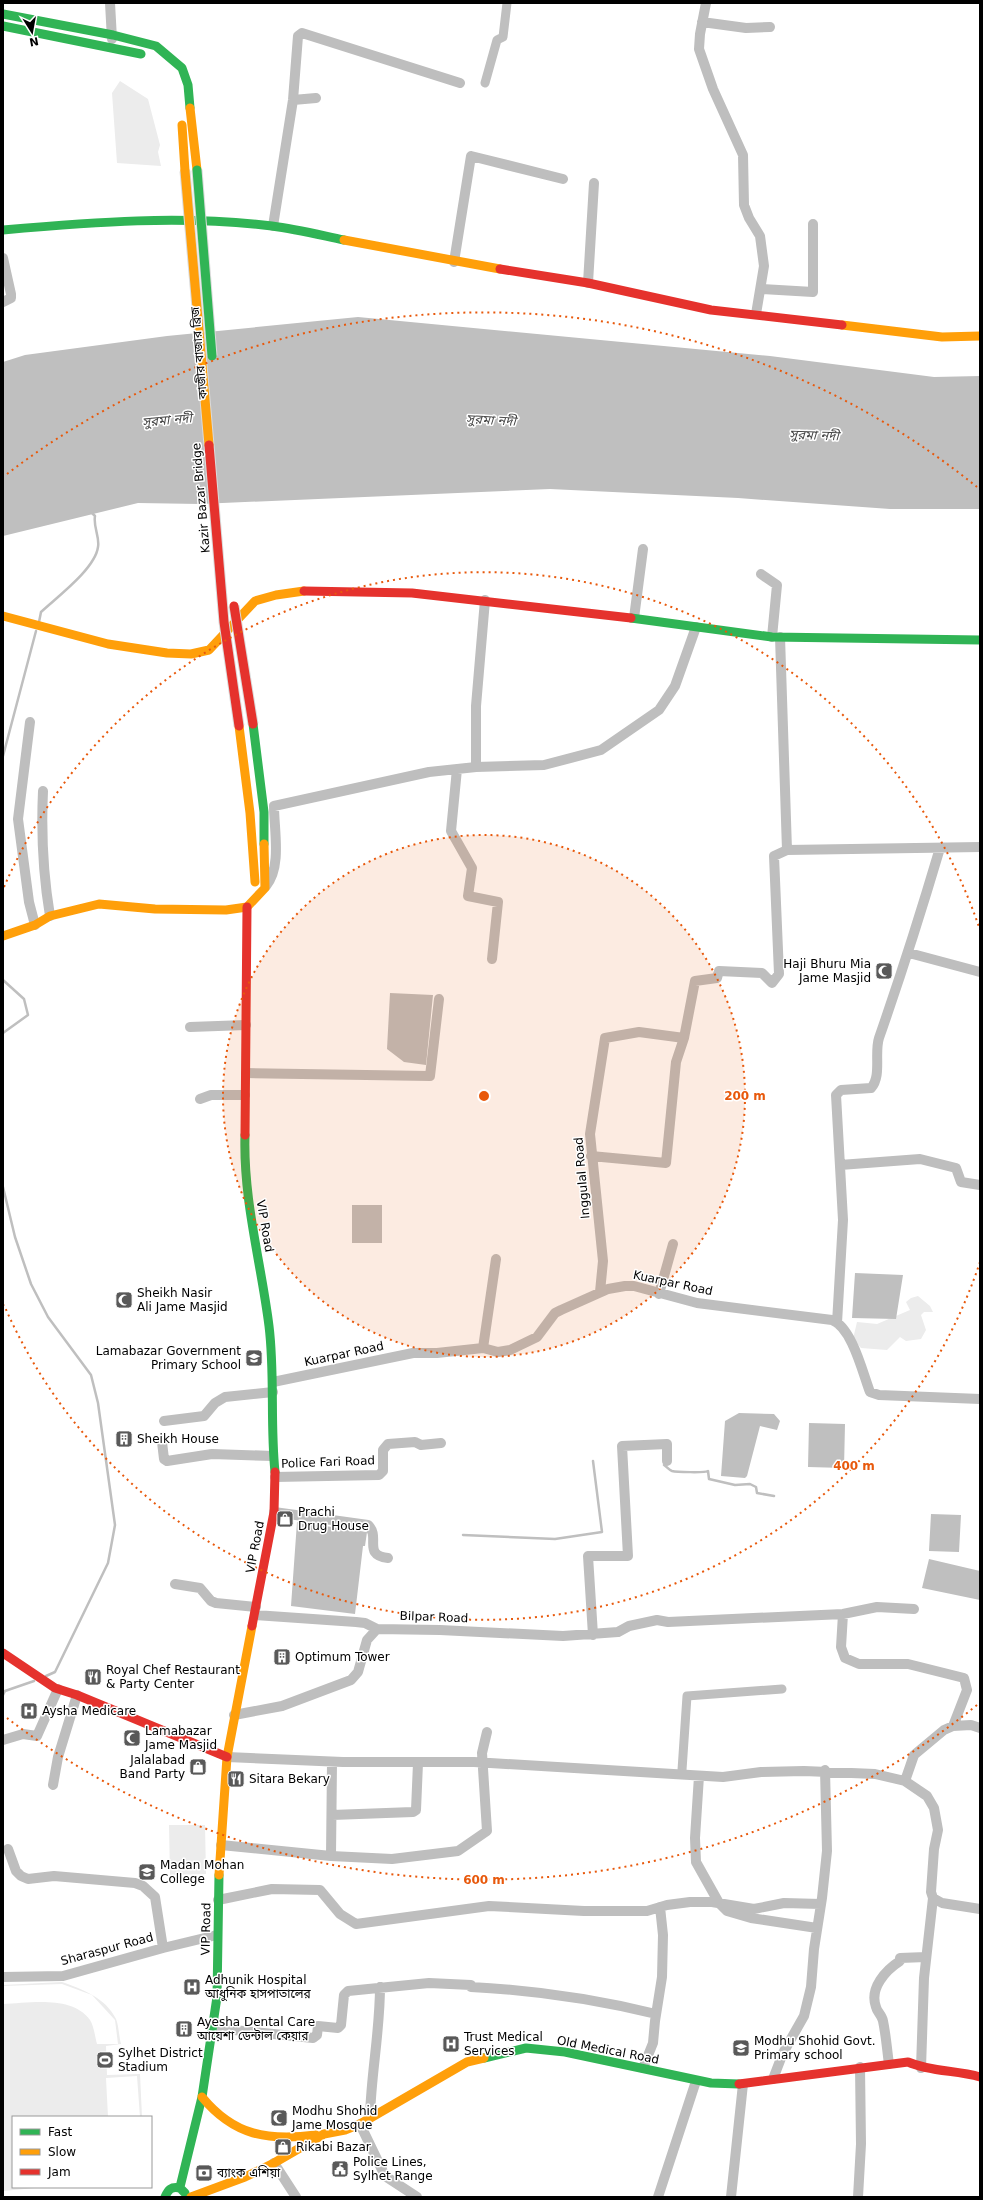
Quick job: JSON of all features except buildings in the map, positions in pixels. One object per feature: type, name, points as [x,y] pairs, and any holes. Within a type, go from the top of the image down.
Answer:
[{"type":"street","points":[[110,3],[113,35],[111,47]]},
{"type":"street","points":[[706,3],[699,49],[705,69],[743,154],[744,205],[749,218],[760,236],[764,266],[756,314]]},
{"type":"street","name":"কাজীর বাজার ব্রিজ","points":[[3,14],[113,35],[156,46],[182,68],[191,102],[213,368]]},
{"type":"street","points":[[702,22],[746,28],[770,27]]},
{"type":"street","points":[[3,26],[150,56],[165,64],[173,73]]},
{"type":"street","points":[[273,226],[293,100],[298,36],[302,33],[460,83]]},
{"type":"street","name":"Kazir Bazar Bridge","points":[[179,88],[224,622],[239,726],[254,850],[255,899]]},
{"type":"street","points":[[293,100],[316,98]]},
{"type":"street","points":[[454,262],[471,156],[564,179]]},
{"type":"street","points":[[588,283],[594,183]]},
{"type":"street","points":[[3,230],[102,221],[172,220],[273,226],[454,262],[588,283],[711,310],[756,314],[942,337],[980,336]]},
{"type":"street","points":[[761,289],[813,292],[812,224]]},
{"type":"street","points":[[3,258],[11,294],[10,298],[3,302]]},
{"type":"street","points":[[218,440],[223,495]]},
{"type":"street","points":[[634,618],[643,549]]},
{"type":"street","points":[[761,574],[777,585],[776,637],[787,850]]},
{"type":"street","points":[[3,616],[30,624],[143,650],[186,655],[209,650],[255,601],[276,595],[306,591],[397,593],[485,600],[776,637],[980,640]]},
{"type":"street","points":[[233,597],[253,724],[264,812],[265,888]]},
{"type":"street","points":[[476,767],[476,706],[485,600]]},
{"type":"street","points":[[3,936],[35,925],[50,916],[99,904],[163,909],[226,910],[247,907],[272,879],[275,861],[274,806],[428,772],[476,767],[544,765],[601,750],[659,710],[675,686],[696,627]]},
{"type":"street","points":[[30,722],[18,819],[29,902],[35,925]]},
{"type":"street","points":[[457,769],[451,831],[472,868],[468,896],[498,902],[492,959]]},
{"type":"street","points":[[43,791],[41,828],[43,865],[50,916]]},
{"type":"street","points":[[591,1156],[666,1163],[676,1062],[684,1038],[695,981],[717,978],[719,971],[762,973],[772,983],[779,974],[774,856],[787,850],[980,847]]},
{"type":"street","points":[[940,848],[909,953],[876,1046],[876,1078],[874,1084],[871,1088],[841,1090],[836,1094],[843,1220],[837,1323],[845,1332],[854,1348],[870,1392],[879,1395],[980,1399]]},
{"type":"street","name":"VIP Road","points":[[180,2187],[202,2097],[214,2028],[217,1997],[218,1900],[227,1757],[274,1512],[275,1477],[273,1456],[273,1387],[264,1288],[245,1177],[247,907]]},
{"type":"street","points":[[909,953],[980,972]]},
{"type":"street","points":[[246,1073],[430,1076],[439,998]]},
{"type":"street","points":[[190,1027],[246,1025]]},
{"type":"street","name":"Inggulal Road","points":[[600,1292],[604,1260],[591,1156],[590,1134],[605,1038],[639,1032],[684,1038]]},
{"type":"street","points":[[200,1099],[211,1095],[245,1095]]},
{"type":"street","points":[[840,1165],[920,1159],[956,1168],[961,1182],[980,1185]]},
{"type":"street","points":[[659,1294],[673,1244]]},
{"type":"street","points":[[483,1348],[496,1259]]},
{"type":"street","name":"Kuarpar Road","points":[[164,1421],[204,1416],[215,1403],[225,1396],[273,1387],[413,1353],[437,1353],[483,1348],[498,1352],[529,1342],[542,1332],[555,1313],[600,1292],[618,1287],[634,1286],[659,1294],[697,1303],[832,1320],[837,1323]]},
{"type":"street","points":[[162,1442],[164,1459],[167,1461],[212,1454],[273,1456]]},
{"type":"street","name":"Police Fari Road","points":[[275,1477],[382,1473],[383,1450],[388,1444],[415,1442],[421,1445],[441,1443]]},
{"type":"street","points":[[593,1634],[588,1556],[628,1556],[628,1518],[622,1446],[666,1444],[667,1462]]},
{"type":"street","points":[[274,1512],[368,1526],[373,1532],[373,1550],[376,1555],[388,1558]]},
{"type":"street","name":"Bilpar Road","points":[[175,1584],[200,1588],[211,1601],[216,1603],[256,1611],[356,1622],[377,1629],[440,1630],[563,1636],[618,1632],[628,1626],[657,1620],[668,1622],[843,1614],[877,1608],[914,1609]]},
{"type":"street","points":[[843,1614],[841,1647],[845,1658],[859,1664],[908,1664],[964,1678],[968,1690],[953,1726]]},
{"type":"street","points":[[234,1715],[282,1706],[351,1680],[358,1672],[367,1640],[377,1629]]},
{"type":"street","points":[[3,1653],[56,1689],[77,1695],[227,1757],[332,1762],[483,1762],[723,1777],[780,1771],[825,1770],[875,1774],[905,1781],[927,1796],[934,1808],[938,1830],[931,1887],[933,1898],[926,1958],[921,2068]]},
{"type":"street","points":[[3,1740],[22,1734],[37,1736],[56,1689]]},
{"type":"street","points":[[52,1786],[58,1757],[77,1695]]},
{"type":"street","points":[[905,1781],[914,1755],[918,1749],[944,1730],[953,1726],[972,1726],[980,1728]]},
{"type":"street","points":[[221,1845],[331,1856],[392,1859],[458,1851],[487,1831],[483,1762],[484,1742],[487,1732]]},
{"type":"street","points":[[331,1856],[332,1762]]},
{"type":"street","points":[[332,1815],[413,1812],[416,1810],[418,1762]]},
{"type":"street","points":[[773,2079],[783,2053],[804,2016],[811,1988],[814,1949],[827,1850],[825,1770]]},
{"type":"street","points":[[699,1776],[695,1838],[696,1862],[719,1903],[727,1911],[751,1918],[817,1928]]},
{"type":"street","points":[[8,1849],[16,1871],[21,1876],[28,1879],[54,1876],[135,1883],[143,1886],[155,1897],[163,1948]]},
{"type":"street","points":[[218,1900],[272,1889],[320,1890],[340,1914],[356,1924],[489,1906],[584,1911],[647,1911],[660,1907],[690,1902],[719,1903],[754,1909],[784,1903],[821,1904]]},
{"type":"street","points":[[933,1898],[942,1902],[980,1909]]},
{"type":"street","points":[[643,2068],[653,2043],[662,1977],[663,1935],[660,1907]]},
{"type":"street","name":"Sharaspur Road","points":[[3,1977],[63,1976],[163,1948],[217,1935]]},
{"type":"street","points":[[889,2064],[883,2018],[876,2007],[875,1995],[880,1979],[888,1969],[900,1961],[900,1958],[926,1958]]},
{"type":"street","points":[[214,2028],[313,2038],[317,2035],[318,2026],[338,2028],[341,2025],[346,1992],[430,1983],[471,1985],[471,1987],[555,1995],[656,2014]]},
{"type":"street","points":[[370,2117],[371,2084],[380,2013],[380,1988]]},
{"type":"street","name":"Old Medical Road","points":[[191,2197],[245,2177],[324,2134],[345,2130],[360,2124],[453,2068],[508,2050],[526,2048],[557,2051],[643,2068],[696,2081],[743,2084],[860,2067],[908,2062],[921,2068],[964,2072],[980,2077]]},
{"type":"street","points":[[858,2197],[861,2151],[860,2067]]},
{"type":"street","points":[[658,2197],[696,2081]]},
{"type":"street","points":[[731,2197],[743,2084]]},
{"type":"street","points":[[202,2097],[210,2108],[232,2126],[246,2132],[267,2137],[304,2137],[324,2134]]},
{"type":"street","points":[[360,2124],[385,2176],[417,2197]]},
{"type":"street","points":[[274,2162],[296,2197]]},
{"type":"street","points":[[163,2196],[171,2188],[180,2187],[184,2191],[186,2197]]},
{"type":"shaded area","points":[[120,81],[148,99],[160,145],[158,152],[161,166],[117,163],[112,93]]},
{"type":"shaded area","points":[[918,1296],[930,1306],[933,1312],[924,1312],[921,1315],[926,1330],[921,1339],[906,1341],[900,1337],[887,1350],[861,1348],[853,1339],[857,1322],[877,1324],[910,1310],[906,1302],[911,1298]]},
{"type":"shaded area","points":[[169,1825],[205,1825],[206,1874],[170,1875]]},
{"type":"shaded area","name":"Sylhet District Stadium","points":[[62,1982],[93,1995],[106,2005],[116,2019],[121,2044],[106,2046],[107,2075],[140,2074],[142,2116],[140,2116],[137,2076],[106,2078],[108,2116],[12,2116],[12,2188],[35,2188],[3,2191],[3,2004],[50,2002],[73,2007],[82,2012],[90,2020],[97,2044],[118,2044],[115,2020],[92,1995],[62,1984],[3,1985]]},
{"type":"water","name":"সুরমা নদী","points":[[358,317],[770,356],[934,377],[980,376],[980,509],[890,509],[738,498],[550,489],[200,504],[138,503],[3,536],[3,362],[25,355],[167,336]]},
{"type":"water","points":[[390,993],[433,995],[426,1065],[404,1062],[387,1049]]},
{"type":"water","points":[[352,1205],[382,1205],[382,1243],[352,1243]]},
{"type":"water","points":[[855,1273],[903,1275],[896,1319],[852,1318]]},
{"type":"water","points":[[739,1413],[774,1414],[780,1421],[777,1430],[760,1426],[747,1476],[745,1478],[721,1476],[725,1421]]},
{"type":"water","points":[[809,1423],[845,1424],[844,1468],[808,1467]]},
{"type":"water","points":[[931,1514],[961,1515],[959,1552],[929,1551]]},
{"type":"water","points":[[297,1522],[367,1532],[365,1546],[363,1546],[355,1614],[291,1606]]},
{"type":"water","points":[[929,1559],[980,1571],[980,1600],[922,1588]]},
{"type":"waterway","points":[[485,83],[497,40],[503,37],[507,3]]},
{"type":"waterway","points":[[39,622],[41,612],[83,573],[95,555],[98,547],[98,539],[95,516],[90,511]]},
{"type":"waterway","points":[[3,756],[36,631]]},
{"type":"waterway","points":[[3,980],[24,999],[28,1015],[3,1033]]},
{"type":"waterway","points":[[3,1187],[15,1237],[31,1284],[48,1317],[91,1375],[98,1403],[115,1525],[108,1563],[55,1672],[46,1676]]},
{"type":"waterway","points":[[463,1535],[555,1539],[602,1532],[593,1461]]},
{"type":"waterway","points":[[664,1465],[671,1471],[708,1471],[709,1479],[735,1485],[750,1484],[756,1487],[757,1493],[774,1496]]},
{"type":"waterway","points":[[3,1695],[5,1691],[34,1681]]},
{"type":"waterway","points":[[682,1770],[687,1696],[782,1689]]},
{"type":"traffic: fast","points":[[3,14],[113,35],[156,46],[182,68],[188,85],[190,108]]},
{"type":"traffic: fast","points":[[3,26],[141,54]]},
{"type":"traffic: fast","points":[[197,170],[212,356]]},
{"type":"traffic: fast","points":[[3,230],[70,224],[171,220],[272,226],[299,230],[344,240]]},
{"type":"traffic: fast","points":[[631,618],[772,637],[980,640]]},
{"type":"traffic: fast","points":[[253,724],[264,812],[264,844]]},
{"type":"traffic: fast","points":[[245,1135],[247,1183],[253,1231],[266,1302],[271,1344],[275,1472]]},
{"type":"traffic: fast","points":[[180,2187],[202,2097],[217,1997],[219,1875]]},
{"type":"traffic: fast","points":[[484,2058],[526,2048],[565,2052],[711,2083],[739,2084]]},
{"type":"traffic: fast","points":[[165,2197],[172,2188],[180,2188],[185,2193]]},
{"type":"traffic: slow","points":[[190,108],[197,170]]},
{"type":"traffic: slow","points":[[182,125],[185,171]]},
{"type":"traffic: slow","points":[[185,171],[209,445]]},
{"type":"traffic: slow","points":[[344,240],[500,269]]},
{"type":"traffic: slow","points":[[842,325],[942,337],[980,336]]},
{"type":"traffic: slow","points":[[3,616],[108,644],[167,653],[191,654],[209,650],[255,601],[276,595],[304,591]]},
{"type":"traffic: slow","points":[[239,726],[250,813],[255,882]]},
{"type":"traffic: slow","points":[[3,936],[35,925],[50,916],[99,904],[155,909],[226,910],[247,907],[265,888],[264,844]]},
{"type":"traffic: slow","points":[[219,1875],[227,1757],[252,1626]]},
{"type":"traffic: slow","points":[[191,2197],[245,2177],[274,2163],[324,2134],[345,2130],[360,2124],[467,2062],[484,2058]]},
{"type":"traffic: slow","points":[[202,2097],[214,2110],[227,2120],[239,2128],[253,2133],[282,2137],[316,2135]]},
{"type":"traffic: jam","points":[[500,269],[588,283],[711,310],[842,325]]},
{"type":"traffic: jam","points":[[209,445],[224,622],[239,726]]},
{"type":"traffic: jam","points":[[304,591],[412,593],[631,618]]},
{"type":"traffic: jam","points":[[234,606],[253,724]]},
{"type":"traffic: jam","points":[[245,1135],[247,907]]},
{"type":"traffic: jam","points":[[252,1626],[274,1512],[275,1472]]},
{"type":"traffic: jam","points":[[3,1653],[55,1688],[77,1695],[227,1757]]},
{"type":"traffic: jam","points":[[739,2084],[908,2062],[926,2068],[980,2077]]},
{"type":"place","name":"Haji Bhuru Mia Jame Masjid","points":[[884,971]]},
{"type":"place","name":"Sheikh Nasir Ali Jame Masjid","points":[[124,1300]]},
{"type":"place","name":"Lamabazar Government Primary School","points":[[254,1358]]},
{"type":"place","name":"Sheikh House","points":[[124,1439]]},
{"type":"place","name":"Prachi Drug House","points":[[285,1519]]},
{"type":"place","name":"Optimum Tower","points":[[282,1657]]},
{"type":"place","name":"Royal Chef Restaurant & Party Center","points":[[93,1677]]},
{"type":"place","name":"Aysha Medicare","points":[[29,1711]]},
{"type":"place","name":"Lamabazar Jame Masjid","points":[[132,1738]]},
{"type":"place","name":"Jalalabad Band Party","points":[[198,1767]]},
{"type":"place","name":"Sitara Bekary","points":[[236,1779]]},
{"type":"place","name":"Madan Mohan College","points":[[147,1872]]},
{"type":"place","name":"Adhunik Hospital আধুনিক হাসপাতালের","points":[[192,1987]]},
{"type":"place","name":"Ayesha Dental Care আয়েশা ডেন্টাল কেয়ার","points":[[184,2029]]},
{"type":"place","name":"Trust Medical Services","points":[[451,2044]]},
{"type":"place","name":"Modhu Shohid Govt. Primary school","points":[[741,2048]]},
{"type":"place","name":"Sylhet District Stadium","points":[[105,2060]]},
{"type":"place","name":"Modhu Shohid Jame Mosque","points":[[279,2118]]},
{"type":"place","name":"Rikabi Bazar","points":[[283,2147]]},
{"type":"place","name":"Police Lines, Sylhet Range","points":[[340,2169]]},
{"type":"place","name":"ব্যাংক এশিয়া","points":[[204,2173]]}]
